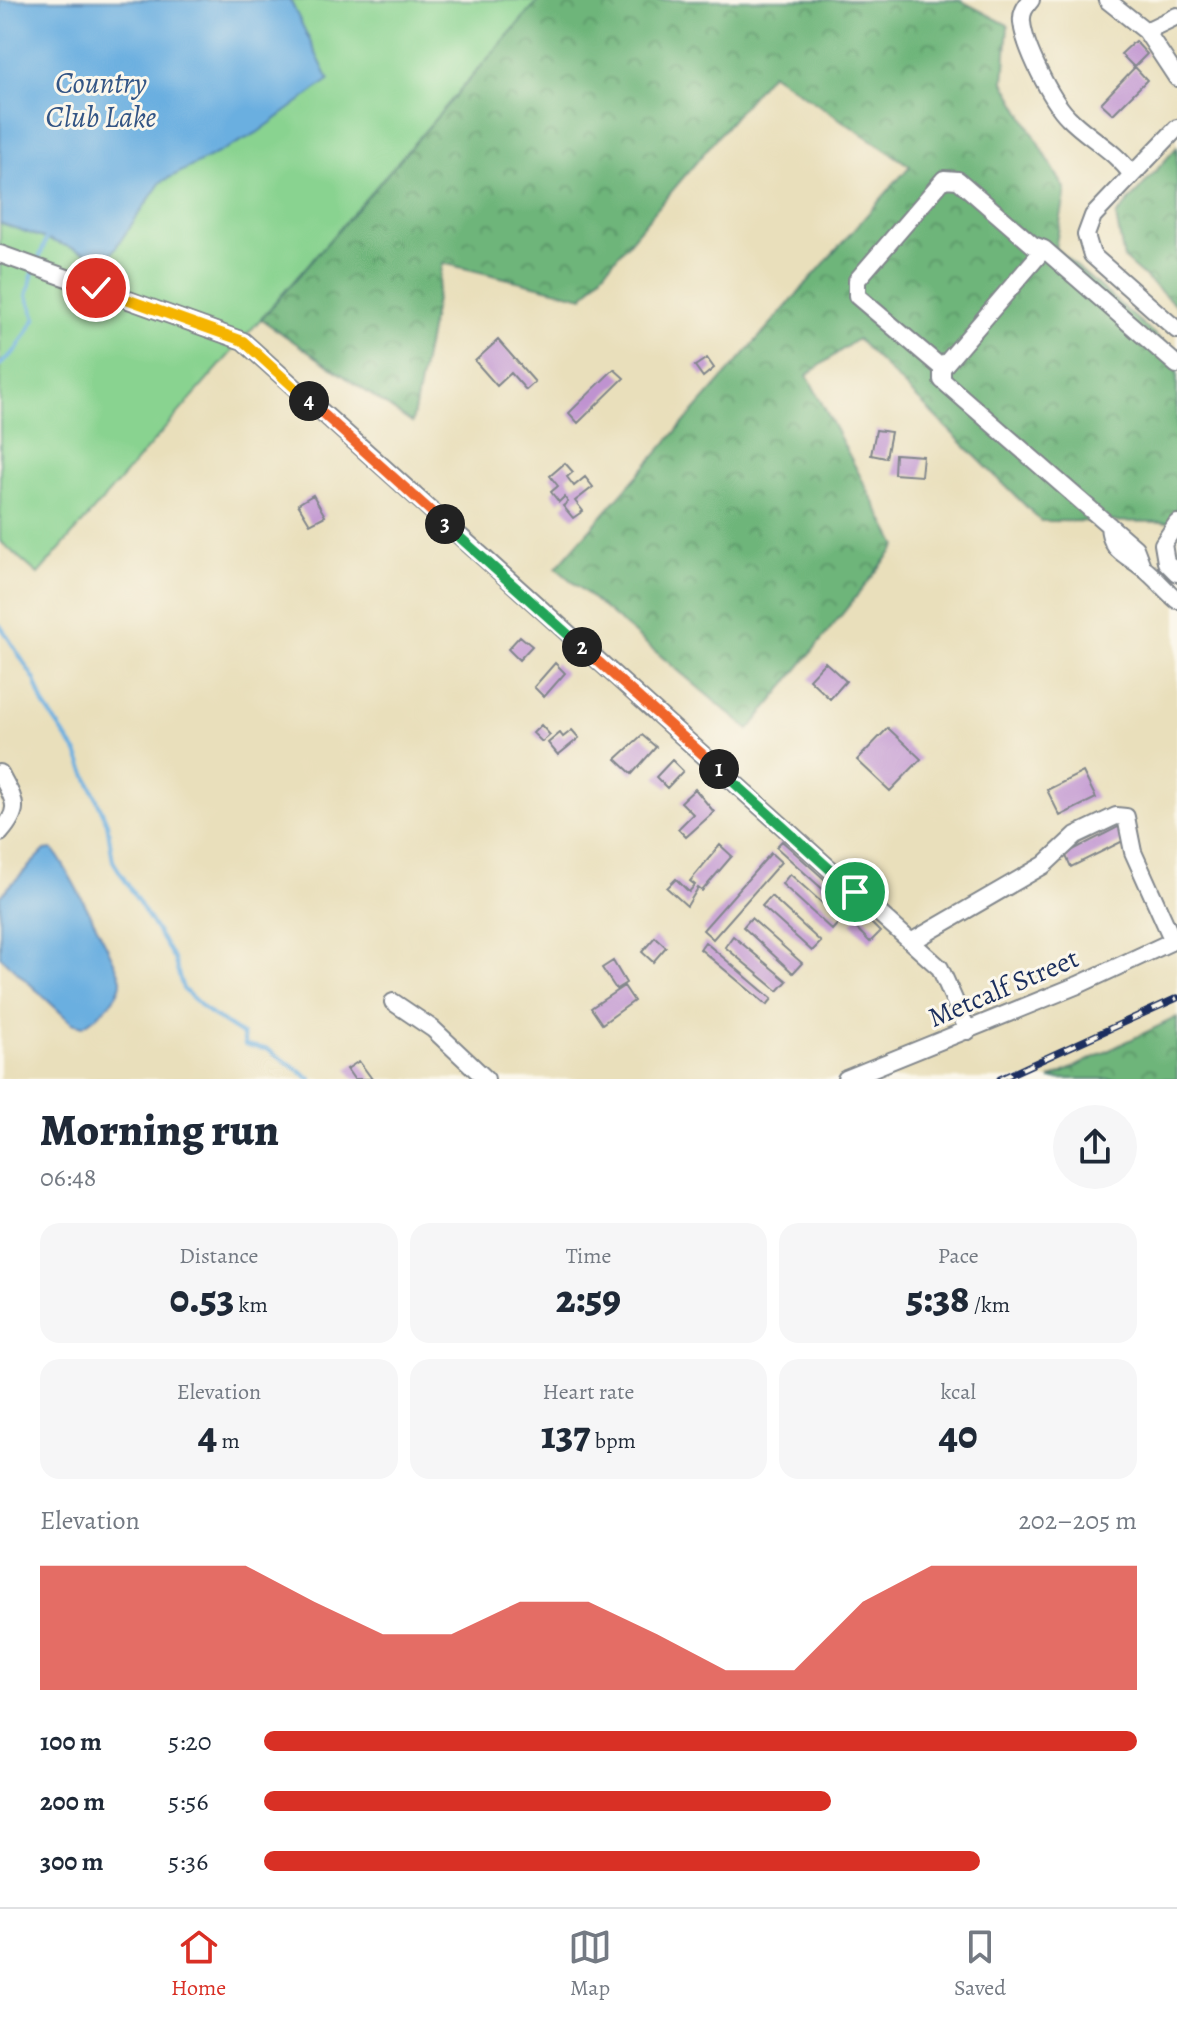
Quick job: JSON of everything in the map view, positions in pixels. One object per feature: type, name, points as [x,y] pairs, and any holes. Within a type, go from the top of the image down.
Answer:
[{"type":"street","points":[[1031,0],[1023,8],[1022,22],[1054,98],[1066,115],[1124,163],[1132,175]]},
{"type":"street","points":[[1107,0],[1146,31],[1177,78]]},
{"type":"street","points":[[1146,31],[1177,16]]},
{"type":"street","points":[[1177,128],[1093,216],[1086,235],[1092,255],[1177,330]]},
{"type":"street","points":[[942,368],[857,296],[857,280],[944,179],[958,180],[1033,245],[1044,249],[1177,365]]},
{"type":"street","points":[[1044,249],[942,368],[942,380],[1109,525],[1110,540],[1117,551],[1142,566],[1177,600]]},
{"type":"street","points":[[0,254],[243,341],[940,968],[968,1031]]},
{"type":"street","points":[[1177,523],[1163,544],[1166,562],[1177,573]]},
{"type":"street","points":[[0,773],[16,805],[14,816],[0,833]]},
{"type":"street","points":[[911,942],[1044,865],[1076,835],[1116,816],[1126,817],[1133,852],[1175,940]]},
{"type":"street","name":"Metcalf Street","points":[[846,1079],[968,1031],[1175,940]]},
{"type":"street","points":[[393,1002],[433,1029],[486,1079]]},
{"type":"green space","points":[[0,0],[539,0],[38,574],[0,541]]},
{"type":"green space","points":[[539,0],[960,0],[1008,25],[1004,82],[1066,191],[1055,248],[1177,354],[1177,522],[1041,521],[857,339],[807,375],[897,546],[749,730],[556,568],[910,166],[771,73],[583,297],[443,263],[412,423],[261,319]]},
{"type":"green space","points":[[1177,147],[1177,306],[1124,259],[1116,216]]},
{"type":"green space","points":[[1177,1017],[1177,1079],[1050,1079]]},
{"type":"water","name":"Country Club Lake","points":[[0,0],[290,0],[329,80],[257,133],[161,182],[107,260],[0,223]]},
{"type":"water","points":[[52,849],[89,912],[121,980],[113,1000],[83,1026],[72,1023],[0,956],[0,896],[45,850]]},
{"type":"building","points":[[1135,41],[1147,54],[1134,67],[1121,54]]},
{"type":"building","points":[[1135,67],[1147,80],[1113,114],[1101,103]]},
{"type":"building","points":[[498,340],[535,382],[526,390],[511,373],[497,386],[475,361]]},
{"type":"building","points":[[707,358],[714,368],[703,377],[695,366]]},
{"type":"building","points":[[614,369],[624,378],[578,423],[569,413]]},
{"type":"building","points":[[876,430],[891,432],[886,458],[871,455]]},
{"type":"building","points":[[895,454],[923,456],[921,476],[894,474]]},
{"type":"building","points":[[565,463],[573,472],[567,477],[574,486],[585,477],[593,487],[575,501],[583,511],[573,518],[563,506],[568,502],[564,497],[559,502],[551,492],[558,486],[550,476]]},
{"type":"building","points":[[313,495],[325,516],[310,524],[298,504]]},
{"type":"building","points":[[520,636],[532,646],[519,660],[508,649]]},
{"type":"building","points":[[825,662],[846,681],[830,699],[809,679]]},
{"type":"building","points":[[555,663],[565,673],[544,697],[534,687]]},
{"type":"building","points":[[541,725],[550,735],[542,742],[533,733]]},
{"type":"building","points":[[888,728],[921,759],[890,791],[857,760]]},
{"type":"building","points":[[572,730],[579,738],[558,755],[548,743],[560,733],[563,737]]},
{"type":"building","points":[[642,735],[656,747],[632,774],[616,759]]},
{"type":"building","points":[[672,760],[683,771],[667,788],[656,777]]},
{"type":"building","points":[[1083,772],[1096,798],[1060,816],[1047,790]]},
{"type":"building","points":[[695,789],[714,812],[686,837],[678,829],[693,814],[681,802]]},
{"type":"building","points":[[1120,826],[1127,839],[1071,867],[1065,854]]},
{"type":"building","points":[[782,841],[854,906],[848,912],[776,847]]},
{"type":"building","points":[[720,845],[732,856],[702,891],[698,888],[687,906],[667,888],[676,879],[689,892],[695,885],[690,881]]},
{"type":"building","points":[[771,853],[781,862],[713,939],[703,930]]},
{"type":"building","points":[[790,874],[841,920],[832,930],[782,884]]},
{"type":"building","points":[[771,896],[821,942],[812,951],[762,906]]},
{"type":"building","points":[[861,913],[880,932],[870,942],[851,923]]},
{"type":"building","points":[[751,918],[802,963],[793,973],[743,927]]},
{"type":"building","points":[[733,936],[787,981],[778,991],[725,947]]},
{"type":"building","points":[[655,937],[666,947],[653,962],[642,952]]},
{"type":"building","points":[[705,942],[772,999],[767,1005],[700,949]]},
{"type":"building","points":[[613,961],[626,983],[616,989],[602,968]]},
{"type":"building","points":[[624,986],[634,1001],[602,1024],[591,1008]]},
{"type":"building","points":[[359,1061],[372,1079],[354,1079],[347,1069]]},
{"type":"waterway","points":[[37,264],[48,235]]},
{"type":"waterway","points":[[0,365],[16,350],[36,318],[27,296],[33,272]]},
{"type":"waterway","points":[[0,625],[35,680],[44,705],[77,753],[107,823],[113,861],[174,959],[183,989],[209,1013],[243,1035],[245,1045],[267,1049],[311,1079]]},
{"type":"railway","points":[[1000,1079],[1177,998]]},
{"type":"route","points":[[96,288],[243,341],[855,892]]}]
